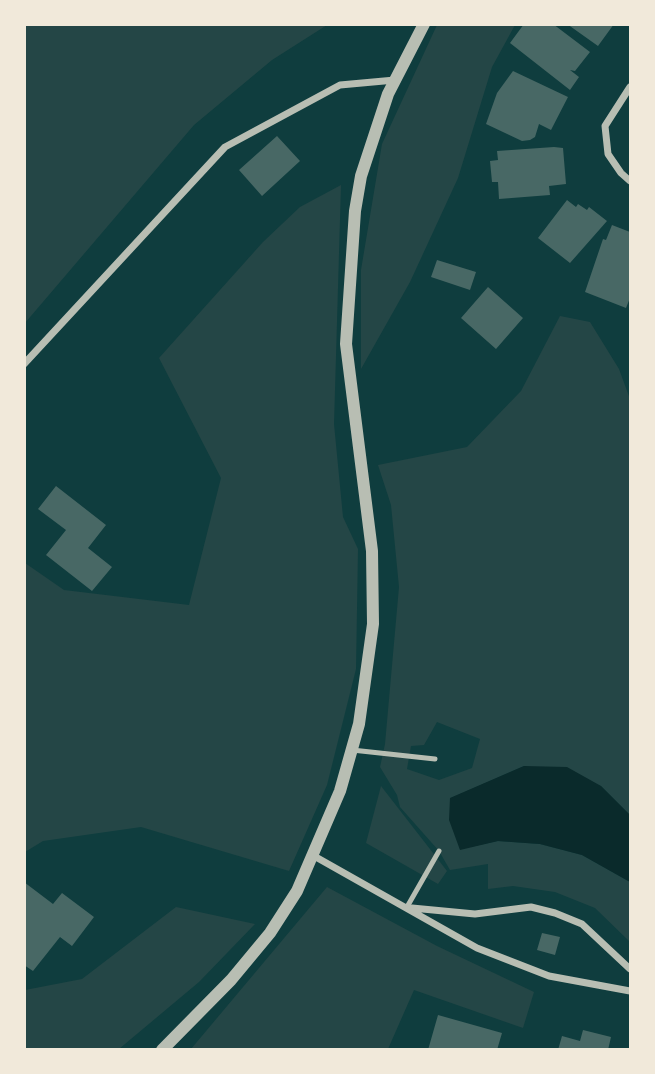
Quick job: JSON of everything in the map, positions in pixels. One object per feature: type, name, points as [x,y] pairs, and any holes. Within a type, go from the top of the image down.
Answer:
[{"type":"street","points":[[162,1049],[231,980],[270,933],[298,891],[340,791],[352,750],[368,674],[373,624],[372,551],[346,344],[347,306],[361,176],[395,80],[424,24]]},
{"type":"street","points":[[24,364],[225,147],[340,85],[395,80]]},
{"type":"street","points":[[631,87],[605,126],[608,154],[621,173],[631,181]]},
{"type":"street","points":[[314,856],[477,948],[549,976],[631,991]]},
{"type":"street","points":[[407,907],[475,914],[531,907],[555,913],[582,924],[631,969]]},
{"type":"lane","points":[[352,750],[435,758]]},
{"type":"lane","points":[[407,907],[439,851]]},
{"type":"shaded area","points":[[25,24],[327,25],[272,60],[194,125],[25,323]]},
{"type":"shaded area","points":[[437,25],[515,25],[492,67],[458,178],[410,282],[361,369],[361,270],[382,144]]},
{"type":"shaded area","points":[[341,185],[334,424],[343,517],[358,549],[356,669],[327,785],[289,871],[141,827],[43,841],[25,852],[25,563],[64,590],[189,605],[221,478],[159,358],[263,242],[300,207]]},
{"type":"shaded area","points":[[560,316],[590,322],[619,369],[630,399],[630,815],[601,786],[524,766],[451,798],[460,849],[498,841],[540,844],[582,855],[630,882],[630,942],[595,908],[555,892],[513,886],[488,889],[488,864],[450,870],[439,851],[400,807],[397,795],[380,767],[385,744],[399,587],[391,505],[378,465],[467,447],[521,391]],"holes":[[[437,722],[480,739],[472,768],[439,780],[407,769],[411,746],[424,745]]]},
{"type":"shaded area","points":[[524,766],[567,767],[601,786],[630,815],[630,882],[582,855],[540,844],[498,841],[460,850],[449,820],[450,798]]},
{"type":"shaded area","points":[[381,786],[447,871],[438,884],[366,843]]},
{"type":"shaded area","points":[[327,887],[437,946],[534,992],[523,1028],[414,990],[388,1049],[191,1049]]},
{"type":"shaded area","points":[[176,907],[255,924],[199,982],[119,1049],[25,1049],[25,990],[82,979]]},
{"type":"building","points":[[524,24],[553,24],[590,52],[575,71],[570,70],[579,77],[570,90],[510,43]]},
{"type":"building","points":[[567,24],[614,24],[598,46]]},
{"type":"building","points":[[513,71],[568,97],[551,130],[539,124],[535,137],[530,140],[522,141],[486,124],[497,93]]},
{"type":"building","points":[[277,136],[300,161],[262,196],[239,170]]},
{"type":"building","points":[[563,148],[566,184],[549,186],[550,195],[499,199],[498,182],[492,182],[490,161],[498,160],[497,151]]},
{"type":"building","points":[[567,200],[576,207],[578,204],[587,210],[589,207],[607,221],[570,263],[538,238]]},
{"type":"building","points":[[612,225],[630,232],[630,298],[626,308],[585,292],[603,239],[606,240]]},
{"type":"building","points":[[437,260],[476,272],[470,290],[431,277]]},
{"type":"building","points":[[488,287],[523,318],[496,349],[461,318]]},
{"type":"building","points":[[56,486],[106,525],[88,548],[112,567],[92,591],[46,555],[66,530],[38,509]]},
{"type":"building","points":[[24,882],[53,904],[62,893],[94,917],[72,946],[60,937],[33,971],[24,965]]},
{"type":"building","points":[[542,933],[560,937],[555,955],[537,950]]},
{"type":"building","points":[[438,1015],[502,1033],[497,1050],[428,1050]]},
{"type":"building","points":[[583,1030],[611,1037],[608,1050],[558,1050],[562,1036],[580,1041]]}]
